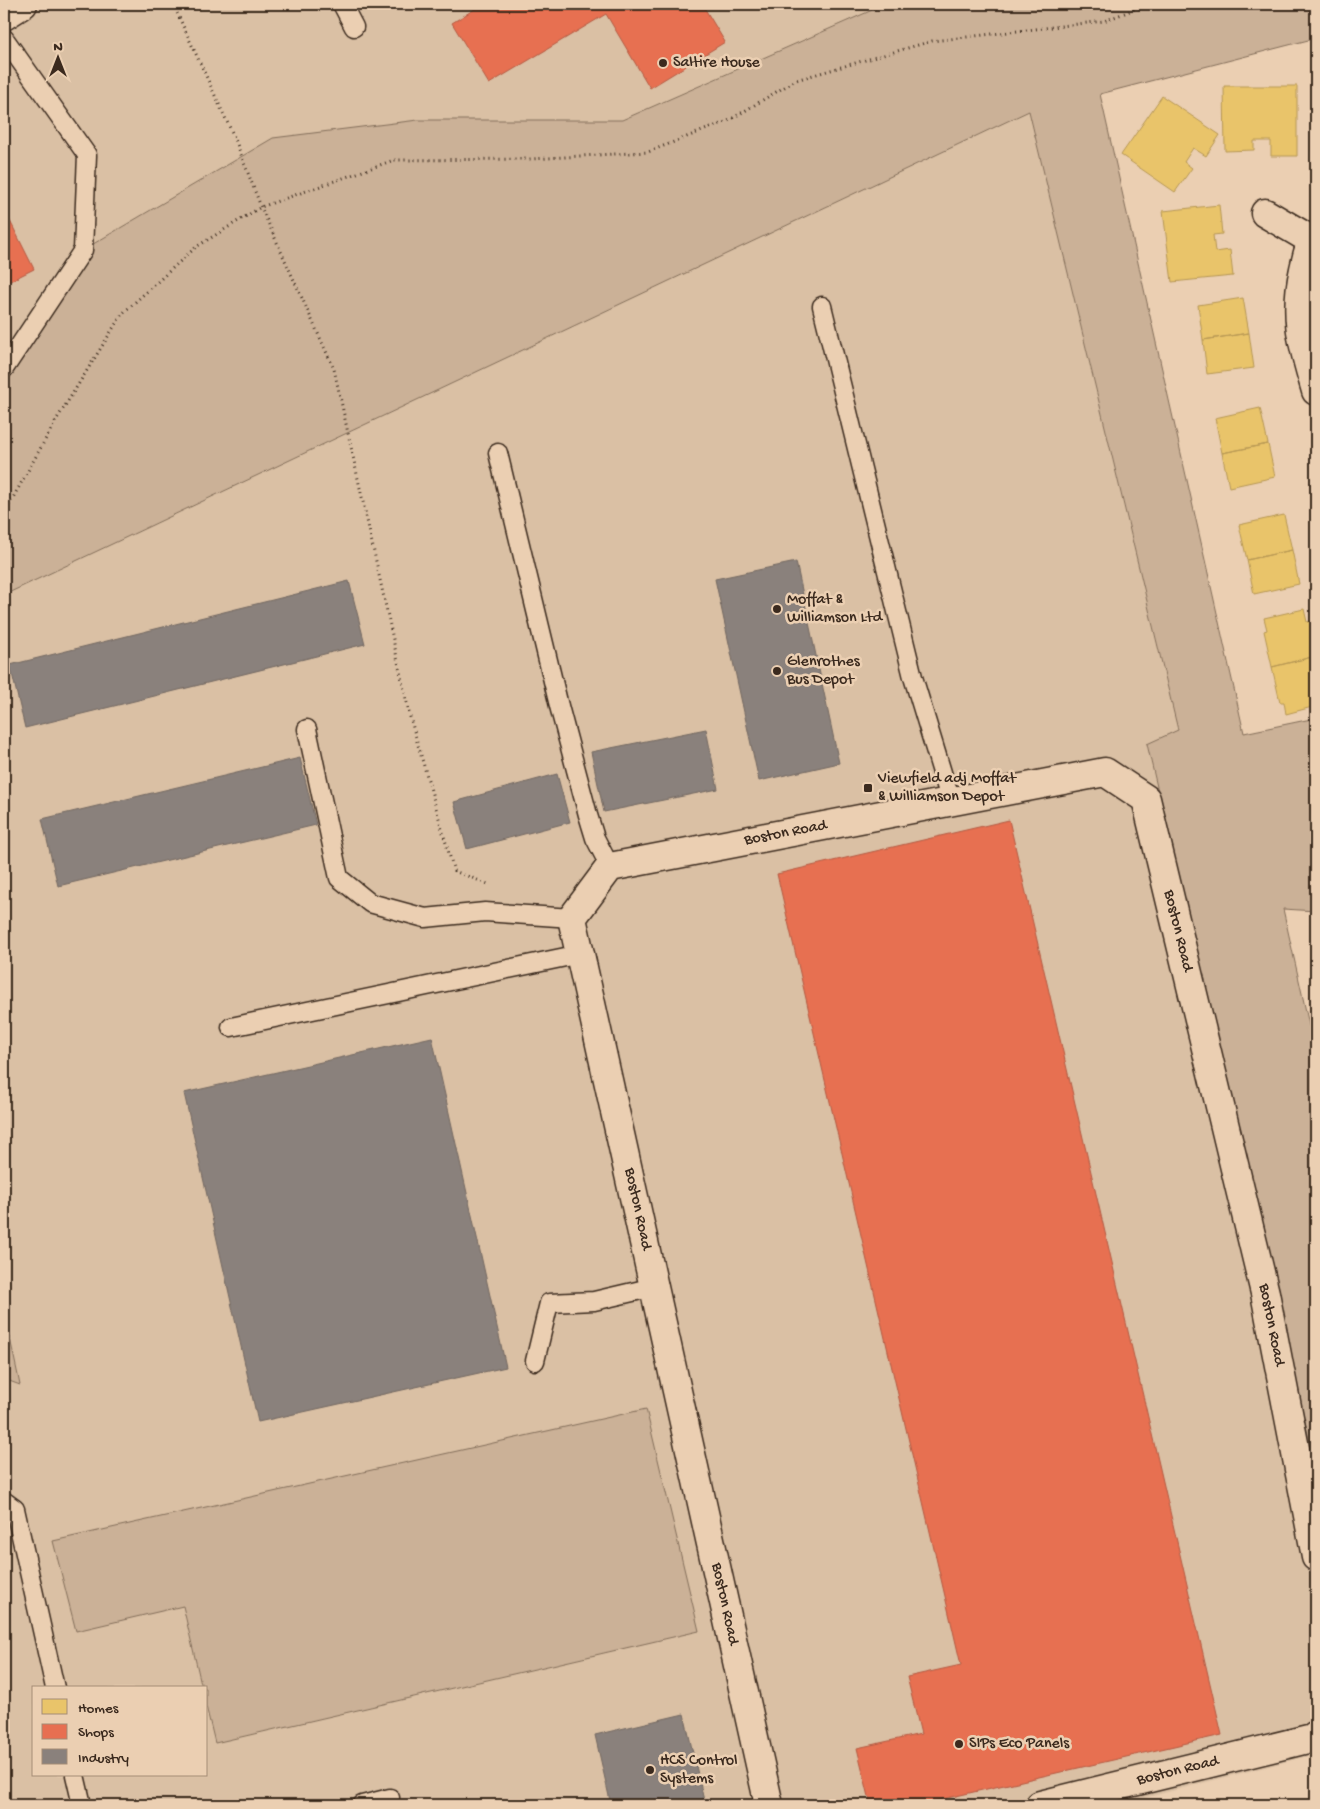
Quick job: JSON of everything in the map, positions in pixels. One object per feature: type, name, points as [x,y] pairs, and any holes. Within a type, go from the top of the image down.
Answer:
[{"type":"street","points":[[4,16],[23,4]]},
{"type":"street","points":[[1265,213],[1315,239],[1309,247],[1298,307],[1301,338],[1316,391]]},
{"type":"street","name":"Boston Road","points":[[610,867],[1105,772],[1146,799],[1265,1293],[1316,1557]]},
{"type":"street","points":[[572,918],[610,867]]},
{"type":"street","name":"Boston Road","points":[[572,918],[769,1805]]},
{"type":"street","name":"Boston Road","points":[[1040,1805],[1312,1738],[1316,1734]]},
{"type":"lane","points":[[342,4],[354,27]]},
{"type":"lane","points":[[4,38],[87,155],[83,250],[4,369]]},
{"type":"lane","points":[[822,306],[913,677],[950,802]]},
{"type":"lane","points":[[498,453],[588,815],[595,838],[610,867]]},
{"type":"lane","points":[[307,730],[339,878],[370,902],[425,918],[484,912],[572,918]]},
{"type":"lane","points":[[231,1027],[580,954]]},
{"type":"lane","points":[[536,1362],[549,1303],[594,1301],[654,1287]]},
{"type":"lane","points":[[4,1501],[15,1509],[55,1686]]},
{"type":"lane","points":[[75,1776],[82,1805]]},
{"type":"lane","points":[[362,1805],[390,1798]]},
{"type":"path","points":[[174,4],[235,140],[261,207],[334,369],[410,717],[454,871],[491,886]]},
{"type":"path","points":[[4,514],[55,422],[122,314],[196,247],[261,207],[394,160],[531,159],[648,152],[728,121],[796,80],[932,41],[1104,22],[1148,4]]},
{"type":"shaded area","points":[[4,4],[886,4],[622,120],[418,120],[151,212],[83,250],[4,369]]},
{"type":"shaded area","points":[[886,4],[1316,4],[1316,38],[1100,94],[1244,733],[1316,718],[1316,911],[1283,909],[1316,1056],[1316,1469],[1147,744],[1178,730],[1029,111],[4,595],[4,369],[83,250],[273,138],[418,120],[622,120]]},
{"type":"shaded area","points":[[1029,111],[1178,731],[1147,745],[1316,1469],[1316,1754],[1117,1805],[4,1805],[4,1379],[20,1385],[4,1310],[4,595]],"holes":[[[183,1606],[699,1631],[215,1743],[208,1714],[208,1776],[32,1776],[32,1686],[202,1686]]]},
{"type":"shaded area","points":[[4,1310],[20,1385],[4,1379]]},
{"type":"shaded area","points":[[646,1409],[699,1631],[215,1743],[208,1714],[208,1686],[202,1686],[183,1606],[76,1631],[53,1541]]},
{"type":"building: Homes","points":[[1311,80],[1316,80],[1316,151],[1312,151]]},
{"type":"building: Homes","points":[[1224,86],[1297,86],[1297,156],[1271,156],[1271,141],[1254,141],[1254,150],[1225,151]]},
{"type":"building: Homes","points":[[1162,96],[1220,135],[1206,156],[1193,148],[1184,162],[1192,168],[1175,192],[1121,155]]},
{"type":"building: Homes","points":[[1219,205],[1222,234],[1213,235],[1215,252],[1230,250],[1233,276],[1172,282],[1163,211]]},
{"type":"building: Homes","points":[[1243,298],[1249,333],[1203,340],[1198,305]]},
{"type":"building: Homes","points":[[1249,333],[1254,368],[1207,374],[1203,340]]},
{"type":"building: Homes","points":[[1260,408],[1268,444],[1222,453],[1215,418]]},
{"type":"building: Homes","points":[[1268,444],[1275,477],[1229,487],[1222,453]]},
{"type":"building: Homes","points":[[1284,515],[1292,550],[1247,560],[1239,525]]},
{"type":"building: Homes","points":[[1292,550],[1299,584],[1254,594],[1247,560]]},
{"type":"building: Homes","points":[[1304,609],[1307,622],[1311,621],[1316,656],[1272,667],[1264,631],[1267,630],[1264,618]]},
{"type":"building: Homes","points":[[1316,656],[1316,706],[1286,714],[1284,702],[1280,702],[1272,667]]},
{"type":"building: Shops","name":"Saltire House","points":[[483,4],[702,4],[725,42],[650,88],[606,14],[489,84],[452,23]]},
{"type":"building: Shops","points":[[4,209],[34,269],[4,284]]},
{"type":"building: Shops","points":[[1009,820],[1222,1735],[917,1805],[871,1805],[857,1748],[921,1734],[907,1677],[961,1665],[777,874]]},
{"type":"building: Industry","name":"Glenrothes Bus Depot","points":[[796,562],[839,763],[759,781],[715,579]]},
{"type":"building: Industry","points":[[349,581],[365,644],[25,728],[10,665]]},
{"type":"building: Industry","points":[[706,729],[718,789],[604,812],[591,752]]},
{"type":"building: Industry","points":[[300,758],[316,825],[58,886],[42,819]]},
{"type":"building: Industry","points":[[557,774],[570,822],[467,849],[454,802]]},
{"type":"building: Industry","points":[[432,1037],[506,1367],[258,1422],[184,1093]]},
{"type":"building: Industry","name":"HCS Control Systems","points":[[684,1714],[705,1805],[611,1805],[595,1735]]},
{"type":"place","name":"Saltire House","points":[[663,63]]},
{"type":"place","name":"Moffat & Williamson Ltd","points":[[777,609]]},
{"type":"place","name":"Glenrothes Bus Depot","points":[[777,671]]},
{"type":"place","name":"Viewfield adj Moffat & Williamson Depot","points":[[868,788]]},
{"type":"place","name":"SIPs Eco Panels","points":[[959,1744]]},
{"type":"place","name":"HCS Control Systems","points":[[650,1770]]}]
